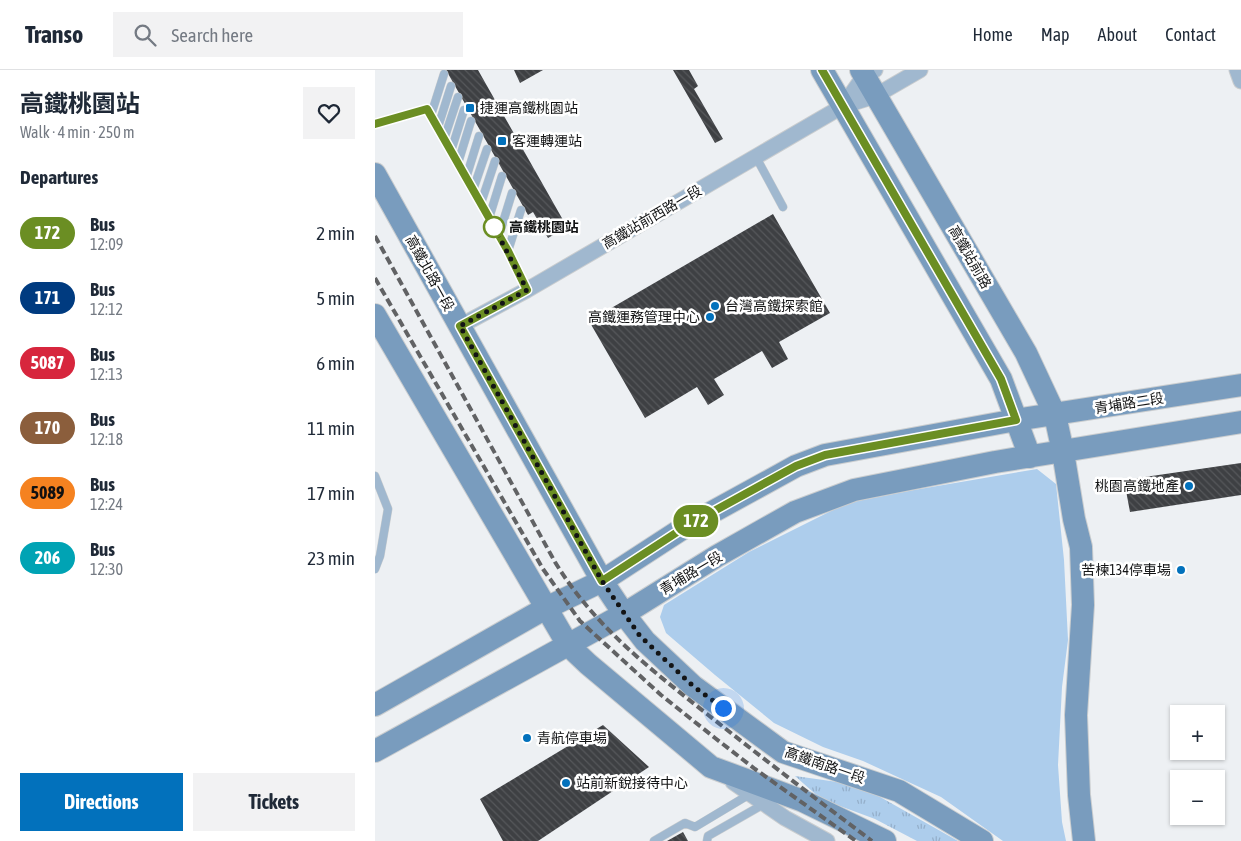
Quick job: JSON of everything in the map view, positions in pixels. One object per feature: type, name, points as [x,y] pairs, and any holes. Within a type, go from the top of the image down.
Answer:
[{"type":"street","points":[[822,70],[1001,379],[1030,457],[1241,422]]},
{"type":"street","name":"高鐵站前西路一段","points":[[460,326],[527,290],[843,106],[869,78],[920,70]]},
{"type":"street","points":[[1237,70],[1241,81]]},
{"type":"street","name":"高鐵站前西路一段","points":[[843,106],[869,78]]},
{"type":"street","name":"高鐵站前路","points":[[869,78],[1027,353],[1055,415],[1063,452]]},
{"type":"street","name":"高鐵北路一段","points":[[375,174],[602,581]]},
{"type":"street","points":[[375,316],[568,645],[587,664],[711,767],[785,818],[827,841]]},
{"type":"street","name":"青埔路二段","points":[[1016,420],[1241,385]]},
{"type":"street","points":[[375,705],[546,608],[602,581],[685,527],[796,466],[825,455],[1016,420]]},
{"type":"street","points":[[1063,452],[1074,519],[1081,547],[1084,588],[1082,647],[1076,716],[1079,795],[1084,841]]},
{"type":"street","name":"青埔路一段","points":[[375,751],[624,614],[717,556],[795,512],[853,490],[1030,457]]},
{"type":"street","name":"高鐵南路一段","points":[[602,581],[640,636],[693,686],[783,752],[899,791],[982,841]]},
{"type":"street","points":[[711,767],[803,801],[885,841]]},
{"type":"lane","points":[[431,115],[444,74]]},
{"type":"lane","points":[[438,127],[451,86]]},
{"type":"lane","points":[[444,139],[458,98]]},
{"type":"lane","points":[[375,124],[427,109],[508,251],[527,290]]},
{"type":"lane","points":[[451,151],[464,110]]},
{"type":"lane","points":[[458,163],[471,121]]},
{"type":"lane","points":[[466,178],[479,136]]},
{"type":"lane","points":[[473,190],[487,149]]},
{"type":"lane","points":[[756,157],[783,207]]},
{"type":"lane","points":[[481,203],[495,162]]},
{"type":"lane","points":[[489,218],[502,176]]},
{"type":"lane","points":[[499,235],[512,193]]},
{"type":"lane","points":[[508,251],[521,210]]},
{"type":"lane","points":[[375,476],[388,509],[380,556],[375,569]]},
{"type":"lane","points":[[654,841],[685,823],[695,827],[751,794]]},
{"type":"lane","points":[[707,841],[708,836],[765,804]]},
{"type":"green space","points":[[1037,469],[1056,484],[1064,560],[1068,640],[1062,687],[1058,765],[1062,822],[1066,841],[1003,841],[941,797],[863,761],[823,747],[774,723],[666,633],[660,617],[664,605],[749,552],[847,503]]},
{"type":"green space","points":[[795,776],[859,785],[958,841],[917,841],[875,819],[821,799]]},
{"type":"building","name":"客運轉運站","points":[[446,70],[478,70],[567,227],[548,238],[533,212],[528,215]]},
{"type":"building","points":[[514,70],[543,70],[520,83]]},
{"type":"building","points":[[673,70],[689,70],[698,86],[694,89],[723,139],[715,143]]},
{"type":"building","name":"高鐵運務管理中心","points":[[773,214],[830,313],[779,342],[788,359],[772,368],[762,351],[714,379],[724,395],[708,405],[697,387],[645,418],[589,321]]},
{"type":"building","points":[[1241,463],[1241,495],[1130,512],[1124,480]]},
{"type":"building","name":"站前新銳接待中心","points":[[603,725],[649,767],[538,841],[503,841],[480,799]]},
{"type":"building","points":[[683,832],[688,841],[667,841]]},
{"type":"railway","points":[[375,236],[555,562],[587,606],[624,645],[664,680],[872,841]]},
{"type":"railway","points":[[375,278],[543,569],[580,621],[661,695],[755,769],[856,841]]},
{"type":"bus line","name":"172","points":[[375,124],[427,109],[508,251],[527,290],[460,326],[602,581],[685,527],[796,466],[825,455],[1016,420],[1001,379],[822,70]]},
{"type":"place","name":"捷運高鐵桃園站","points":[[470,108]]},
{"type":"place","name":"客運轉運站","points":[[502,141]]},
{"type":"place","name":"高鐵桃園站","points":[[494,227]]},
{"type":"place","name":"台灣高鐵探索館","points":[[715,306]]},
{"type":"place","name":"高鐵運務管理中心","points":[[710,317]]},
{"type":"place","name":"桃園高鐵地產","points":[[1189,486]]},
{"type":"place","name":"苦楝134停車場","points":[[1181,570]]},
{"type":"place","name":"青航停車場","points":[[527,738]]},
{"type":"place","name":"站前新銳接待中心","points":[[566,783]]},
{"type":"route","points":[[494,227],[527,290],[460,326],[602,581],[624,614],[645,641],[693,686],[723,708]]}]
